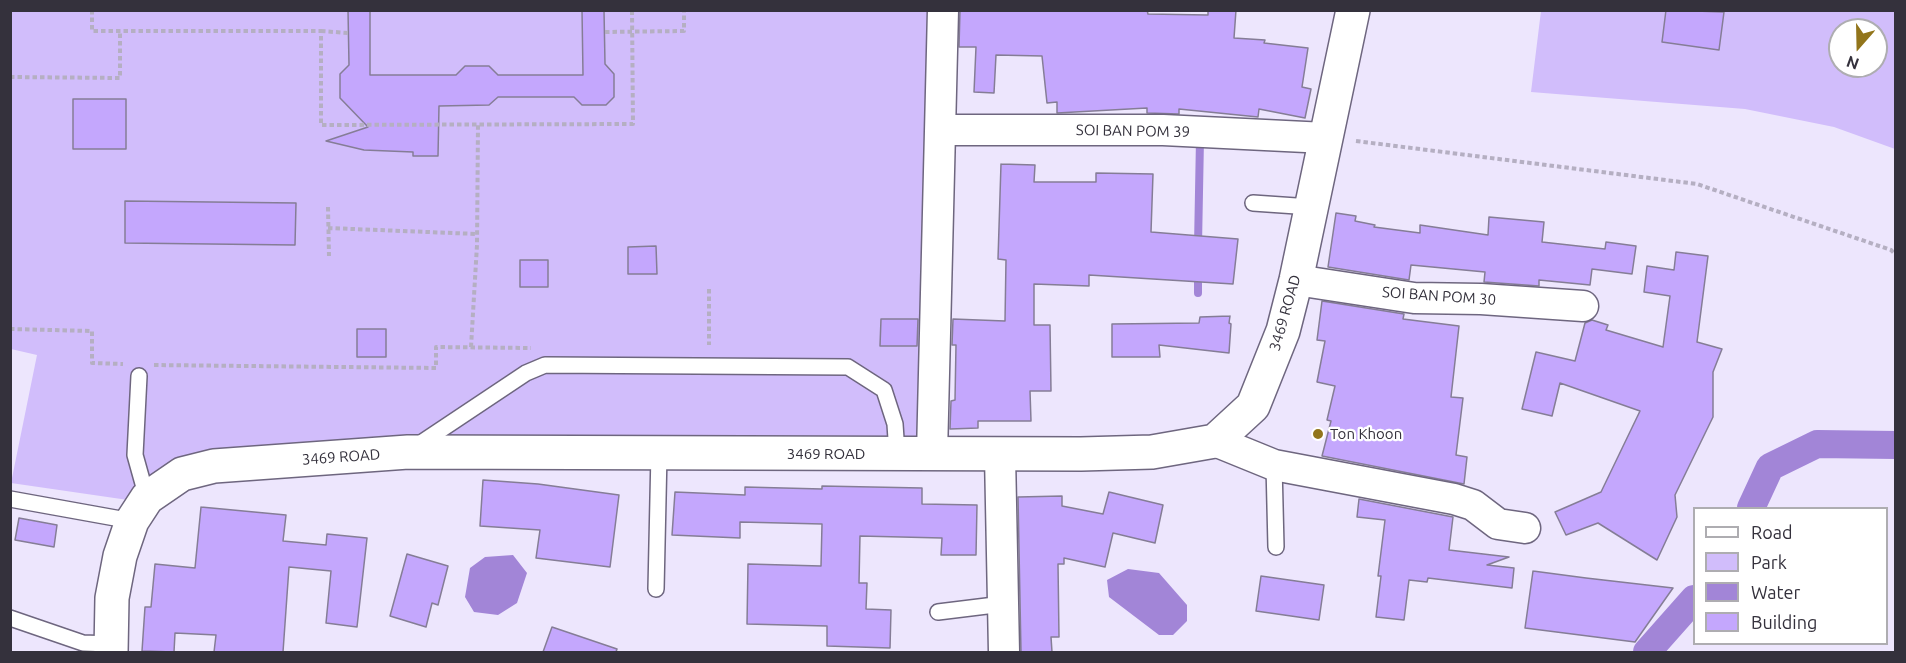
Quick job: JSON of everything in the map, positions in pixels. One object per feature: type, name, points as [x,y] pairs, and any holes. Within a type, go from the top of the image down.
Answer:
[{"type":"street","points":[[933,454],[943,10]]},
{"type":"street","name":"3469 ROAD","points":[[140,510],[182,474],[214,466],[408,452],[1000,455],[1152,452],[1215,441],[1253,406],[1283,331],[1296,280],[1353,10]]},
{"type":"street","name":"SOI BAN POM 39","points":[[940,130],[1163,130],[1326,138]]},
{"type":"street","name":"SOI BAN POM 30","points":[[1296,280],[1414,298],[1481,299],[1583,306]]},
{"type":"street","points":[[1215,441],[1274,465],[1454,498],[1473,506],[1498,524],[1525,528]]},
{"type":"street","points":[[1000,455],[1005,652]]},
{"type":"street","points":[[111,648],[112,598],[120,556],[140,510]]},
{"type":"lane","points":[[1253,203],[1311,207]]},
{"type":"lane","points":[[408,452],[526,373],[545,365],[848,367],[884,390],[896,424],[897,454]]},
{"type":"lane","points":[[10,499],[140,510],[135,455],[139,376]]},
{"type":"lane","points":[[656,589],[659,453]]},
{"type":"lane","points":[[1274,465],[1276,547]]},
{"type":"lane","points":[[938,612],[1003,604]]},
{"type":"lane","points":[[10,618],[83,644],[111,648]]},
{"type":"path","points":[[92,10],[92,31],[348,33]]},
{"type":"path","points":[[321,32],[321,124],[633,124],[632,10]]},
{"type":"path","points":[[605,32],[684,32],[684,10]]},
{"type":"path","points":[[10,77],[120,78],[120,31]]},
{"type":"path","points":[[471,347],[477,234],[478,124]]},
{"type":"path","points":[[1326,138],[1697,184],[1891,250],[1896,255]]},
{"type":"path","points":[[328,207],[329,256]]},
{"type":"path","points":[[328,228],[477,234]]},
{"type":"path","points":[[709,289],[709,366]]},
{"type":"path","points":[[10,329],[92,331],[92,363],[127,364]]},
{"type":"path","points":[[151,365],[436,368],[436,347],[536,348],[545,365]]},
{"type":"green space","points":[[11,11],[931,11],[924,447],[228,457],[135,501],[11,483],[37,355],[11,349]]},
{"type":"green space","points":[[1541,11],[1895,11],[1895,149],[1834,127],[1745,109],[1531,92]]},
{"type":"water","points":[[513,555],[527,573],[517,603],[498,615],[474,612],[465,597],[470,568],[485,557]]},
{"type":"water","points":[[1128,569],[1159,573],[1187,605],[1187,621],[1173,635],[1159,635],[1109,597],[1107,580]]},
{"type":"building","points":[[348,10],[370,10],[370,75],[456,75],[465,66],[489,66],[498,75],[583,75],[582,10],[604,10],[605,64],[614,74],[614,97],[606,105],[582,105],[574,97],[498,97],[489,105],[439,106],[438,156],[413,156],[413,152],[364,150],[326,141],[368,127],[340,98],[340,74],[349,65]]},
{"type":"building","points":[[960,10],[1147,10],[1148,14],[1208,15],[1208,10],[1236,10],[1234,38],[1265,40],[1264,43],[1308,48],[1302,87],[1311,89],[1305,118],[1259,109],[1258,117],[1179,109],[1179,114],[1147,113],[1147,108],[1057,113],[1057,102],[1047,103],[1042,56],[996,55],[994,93],[974,92],[976,47],[959,47]]},
{"type":"building","points":[[1666,10],[1724,12],[1719,50],[1662,42]]},
{"type":"building","points":[[73,99],[126,99],[126,149],[73,149]]},
{"type":"building","points":[[1001,164],[1035,165],[1034,182],[1096,182],[1096,173],[1153,174],[1151,232],[1238,239],[1233,284],[1089,275],[1089,286],[1034,284],[1034,325],[1050,325],[1051,391],[1030,391],[1031,421],[978,421],[978,428],[950,429],[951,401],[955,400],[956,345],[952,345],[953,319],[1005,321],[1006,260],[998,259]]},
{"type":"building","points":[[125,201],[296,203],[295,245],[125,243]]},
{"type":"building","points":[[1336,213],[1356,216],[1355,221],[1375,225],[1374,227],[1420,233],[1420,225],[1488,235],[1489,217],[1544,222],[1542,242],[1605,249],[1606,242],[1636,246],[1632,274],[1592,269],[1590,285],[1539,280],[1539,286],[1484,282],[1485,272],[1411,265],[1409,280],[1328,267]]},
{"type":"building","points":[[656,246],[657,274],[628,274],[628,247]]},
{"type":"building","points":[[1676,252],[1708,256],[1697,342],[1722,349],[1713,372],[1713,417],[1675,495],[1677,517],[1657,560],[1598,523],[1566,535],[1555,512],[1601,492],[1640,411],[1560,383],[1552,416],[1522,409],[1536,352],[1575,361],[1585,323],[1592,320],[1608,325],[1606,330],[1663,347],[1670,296],[1644,292],[1647,266],[1674,270]]},
{"type":"building","points":[[520,260],[548,260],[548,287],[520,287]]},
{"type":"building","points":[[1322,301],[1404,314],[1403,319],[1459,326],[1451,397],[1463,398],[1456,455],[1467,457],[1464,484],[1322,456],[1331,421],[1327,420],[1335,386],[1317,382],[1325,341],[1317,340]]},
{"type":"building","points":[[1230,316],[1229,353],[1159,345],[1160,357],[1112,357],[1112,324],[1199,323],[1200,317]]},
{"type":"building","points":[[881,319],[918,319],[917,346],[880,346]]},
{"type":"building","points":[[357,329],[386,329],[386,357],[357,357]]},
{"type":"building","points":[[483,480],[538,484],[619,495],[610,567],[536,558],[540,530],[480,526]]},
{"type":"building","points":[[822,486],[922,488],[922,504],[977,505],[976,555],[941,555],[942,538],[860,536],[859,583],[867,583],[866,609],[891,610],[890,648],[827,646],[827,626],[747,624],[748,564],[821,566],[822,524],[740,522],[740,538],[672,535],[675,492],[745,495],[745,487],[822,489]]},
{"type":"building","points":[[1109,492],[1163,505],[1155,543],[1113,533],[1105,567],[1064,558],[1064,564],[1058,564],[1059,637],[1051,637],[1052,652],[1021,652],[1018,497],[1062,496],[1062,506],[1103,514]]},
{"type":"building","points":[[1359,499],[1453,517],[1449,550],[1509,557],[1487,565],[1514,568],[1512,588],[1428,578],[1427,582],[1409,580],[1404,620],[1376,617],[1385,520],[1357,517]]},
{"type":"building","points":[[201,507],[286,515],[283,541],[326,545],[327,534],[367,538],[357,627],[326,623],[331,571],[289,567],[283,652],[214,652],[216,635],[175,633],[174,652],[142,651],[145,607],[151,607],[155,564],[195,568]]},
{"type":"building","points":[[19,518],[57,525],[54,547],[15,540]]},
{"type":"building","points":[[407,554],[448,566],[438,605],[432,603],[426,627],[390,616]]},
{"type":"building","points":[[1533,571],[1673,588],[1635,642],[1525,628]]},
{"type":"building","points":[[1261,576],[1324,585],[1319,620],[1256,611]]},
{"type":"building","points":[[552,627],[617,649],[616,652],[543,652]]},
{"type":"waterway","points":[[1198,245],[1200,139]]},
{"type":"waterway","points":[[1198,273],[1198,293]]},
{"type":"waterway","points":[[1751,507],[1770,467],[1817,444],[1896,445]]},
{"type":"waterway","points":[[1647,652],[1693,600]]},
{"type":"place","name":"Ton Khoon","points":[[1318,434]]}]
